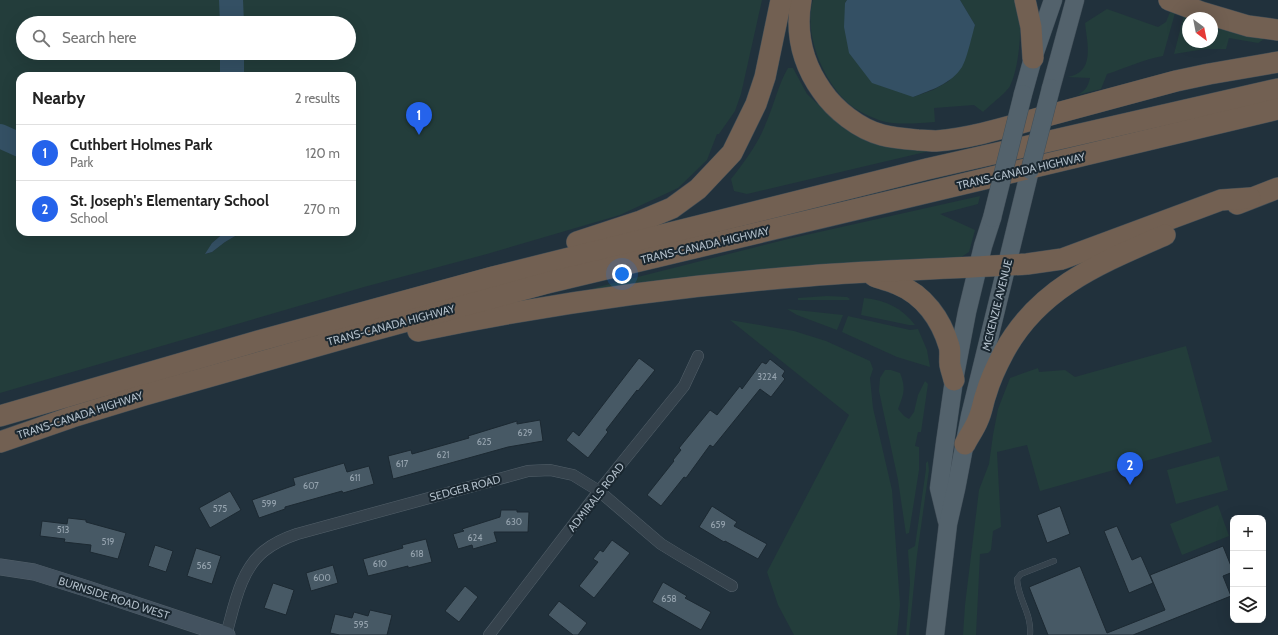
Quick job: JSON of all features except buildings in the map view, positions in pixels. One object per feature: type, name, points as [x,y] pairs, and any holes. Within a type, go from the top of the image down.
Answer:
[{"type":"highway","points":[[493,277],[547,251],[641,221],[672,208],[698,188],[732,153],[756,104],[765,77],[781,0]]},
{"type":"highway","points":[[801,0],[799,26],[800,42],[804,61],[812,78],[824,95],[851,120],[866,129],[881,135],[903,139],[935,141],[971,135],[1176,81],[1278,62]]},
{"type":"highway","points":[[1025,0],[1031,27],[1033,58]]},
{"type":"highway","points":[[1169,0],[1201,12],[1248,26],[1278,30]]},
{"type":"highway","name":"TRANS-CANADA HIGHWAY","points":[[0,416],[266,339],[493,277],[934,168],[1278,89]]},
{"type":"highway","name":"TRANS-CANADA HIGHWAY","points":[[0,442],[72,417],[141,396],[547,283],[1278,109]]},
{"type":"highway","points":[[965,444],[978,420],[986,393],[1004,351],[1033,312],[1051,295],[1096,266],[1250,198],[1278,188]]},
{"type":"highway","points":[[356,335],[394,336],[528,310],[701,285],[810,276],[1007,265],[1062,259],[1221,200],[1250,198]]},
{"type":"highway","points":[[863,273],[897,284],[912,291],[934,313],[950,348],[950,365],[954,380]]},
{"type":"highway","points":[[0,405],[30,397],[109,384]]},
{"type":"main road","points":[[1033,58],[1053,0]]},
{"type":"main road","name":"MCKENZIE AVENUE","points":[[935,635],[948,524],[972,409],[1050,88],[1075,0]]},
{"type":"main road","name":"MCKENZIE AVENUE","points":[[948,524],[938,488],[954,380],[967,312],[983,246],[992,218],[1033,58]]},
{"type":"street","name":"ADMIRALS ROAD","points":[[489,635],[599,491],[684,386],[698,356]]},
{"type":"street","name":"SEDGER ROAD","points":[[226,635],[241,584],[250,566],[263,552],[278,542],[297,534],[528,471],[550,470],[573,475],[599,491],[661,544],[732,586]]},
{"type":"street","name":"BURNSIDE ROAD WEST","points":[[0,567],[41,574],[88,588],[226,635]]},
{"type":"lane","points":[[1030,635],[1030,620],[1017,588],[1017,579],[1021,574],[1054,560]]},
{"type":"green space","points":[[0,0],[762,0],[741,94],[735,111],[719,134],[717,134],[707,160],[678,188],[620,215],[487,254],[364,287],[0,393]]},
{"type":"green space","points":[[813,0],[847,0],[845,3],[913,97],[933,90],[949,81],[975,25],[960,0],[1017,0],[1020,20],[1020,43],[1016,67],[1010,86],[983,112],[974,105],[934,108],[935,122],[904,124],[882,121],[871,117],[855,109],[839,94],[823,69],[817,56],[813,41],[811,13]]},
{"type":"green space","points":[[1107,9],[1158,27],[1166,22],[1170,12],[1175,13],[1163,56],[1142,61],[1107,74],[1101,89],[1077,95],[1086,88],[1090,78],[1067,77],[1082,70],[1086,63],[1088,48],[1085,23]]},
{"type":"green space","points":[[1182,23],[1182,48],[1218,48],[1218,26],[1266,38],[1258,43],[1229,38],[1226,49],[1205,49],[1174,54]]},
{"type":"green space","points":[[788,68],[793,68],[807,94],[842,127],[868,142],[909,149],[938,149],[747,194],[734,191],[731,179],[746,159],[763,131],[781,81]]},
{"type":"green space","points":[[980,196],[978,204],[940,214],[975,230],[969,252],[960,258],[574,295],[598,287],[788,239]]},
{"type":"green space","points":[[827,296],[847,297],[850,299],[798,300],[798,298]]},
{"type":"green space","points":[[864,298],[893,306],[905,314],[915,325],[861,315]]},
{"type":"green space","points":[[787,309],[843,315],[837,330],[797,315]]},
{"type":"green space","points":[[848,316],[910,330],[918,329],[927,350],[930,367],[897,357],[842,332]]},
{"type":"green space","points":[[730,320],[794,331],[826,341],[870,361],[873,369],[870,378],[873,408],[892,490],[900,605],[897,635],[794,635],[778,605],[767,572],[849,415]]},
{"type":"green space","points":[[1186,346],[1212,442],[1040,491],[1027,445],[997,452],[1001,527],[993,531],[991,550],[988,553],[980,554],[976,635],[963,635],[965,605],[979,490],[989,464],[998,409],[1010,378],[1038,368],[1039,372],[1065,370],[1075,377]]},
{"type":"green space","points":[[885,370],[900,373],[904,391],[898,409],[909,419],[914,412],[918,395],[925,381],[928,384],[921,432],[918,432],[915,446],[919,447],[919,470],[909,533],[906,534],[898,480],[879,391],[880,378]]},
{"type":"green space","points":[[1219,456],[1228,490],[1176,504],[1167,470]]},
{"type":"green space","points":[[928,461],[929,470],[917,555],[909,635],[906,635],[910,583],[908,550],[915,546],[926,463]]},
{"type":"green space","points":[[1218,505],[1229,536],[1182,555],[1170,524]]},
{"type":"water","points":[[847,0],[960,0],[975,25],[968,53],[962,67],[946,82],[934,89],[913,97],[872,83],[849,53],[844,27],[845,3]]},
{"type":"water","points":[[220,236],[235,236],[212,252],[205,254],[212,243]]},
{"type":"waterway","points":[[231,0],[232,16]]},
{"type":"waterway","points":[[232,60],[232,72]]},
{"type":"waterway","points":[[0,136],[16,143]]},
{"type":"place","name":"Cuthbert Holmes Park","points":[[419,135]]},
{"type":"place","name":"St. Joseph's Elementary School","points":[[1130,485]]}]
